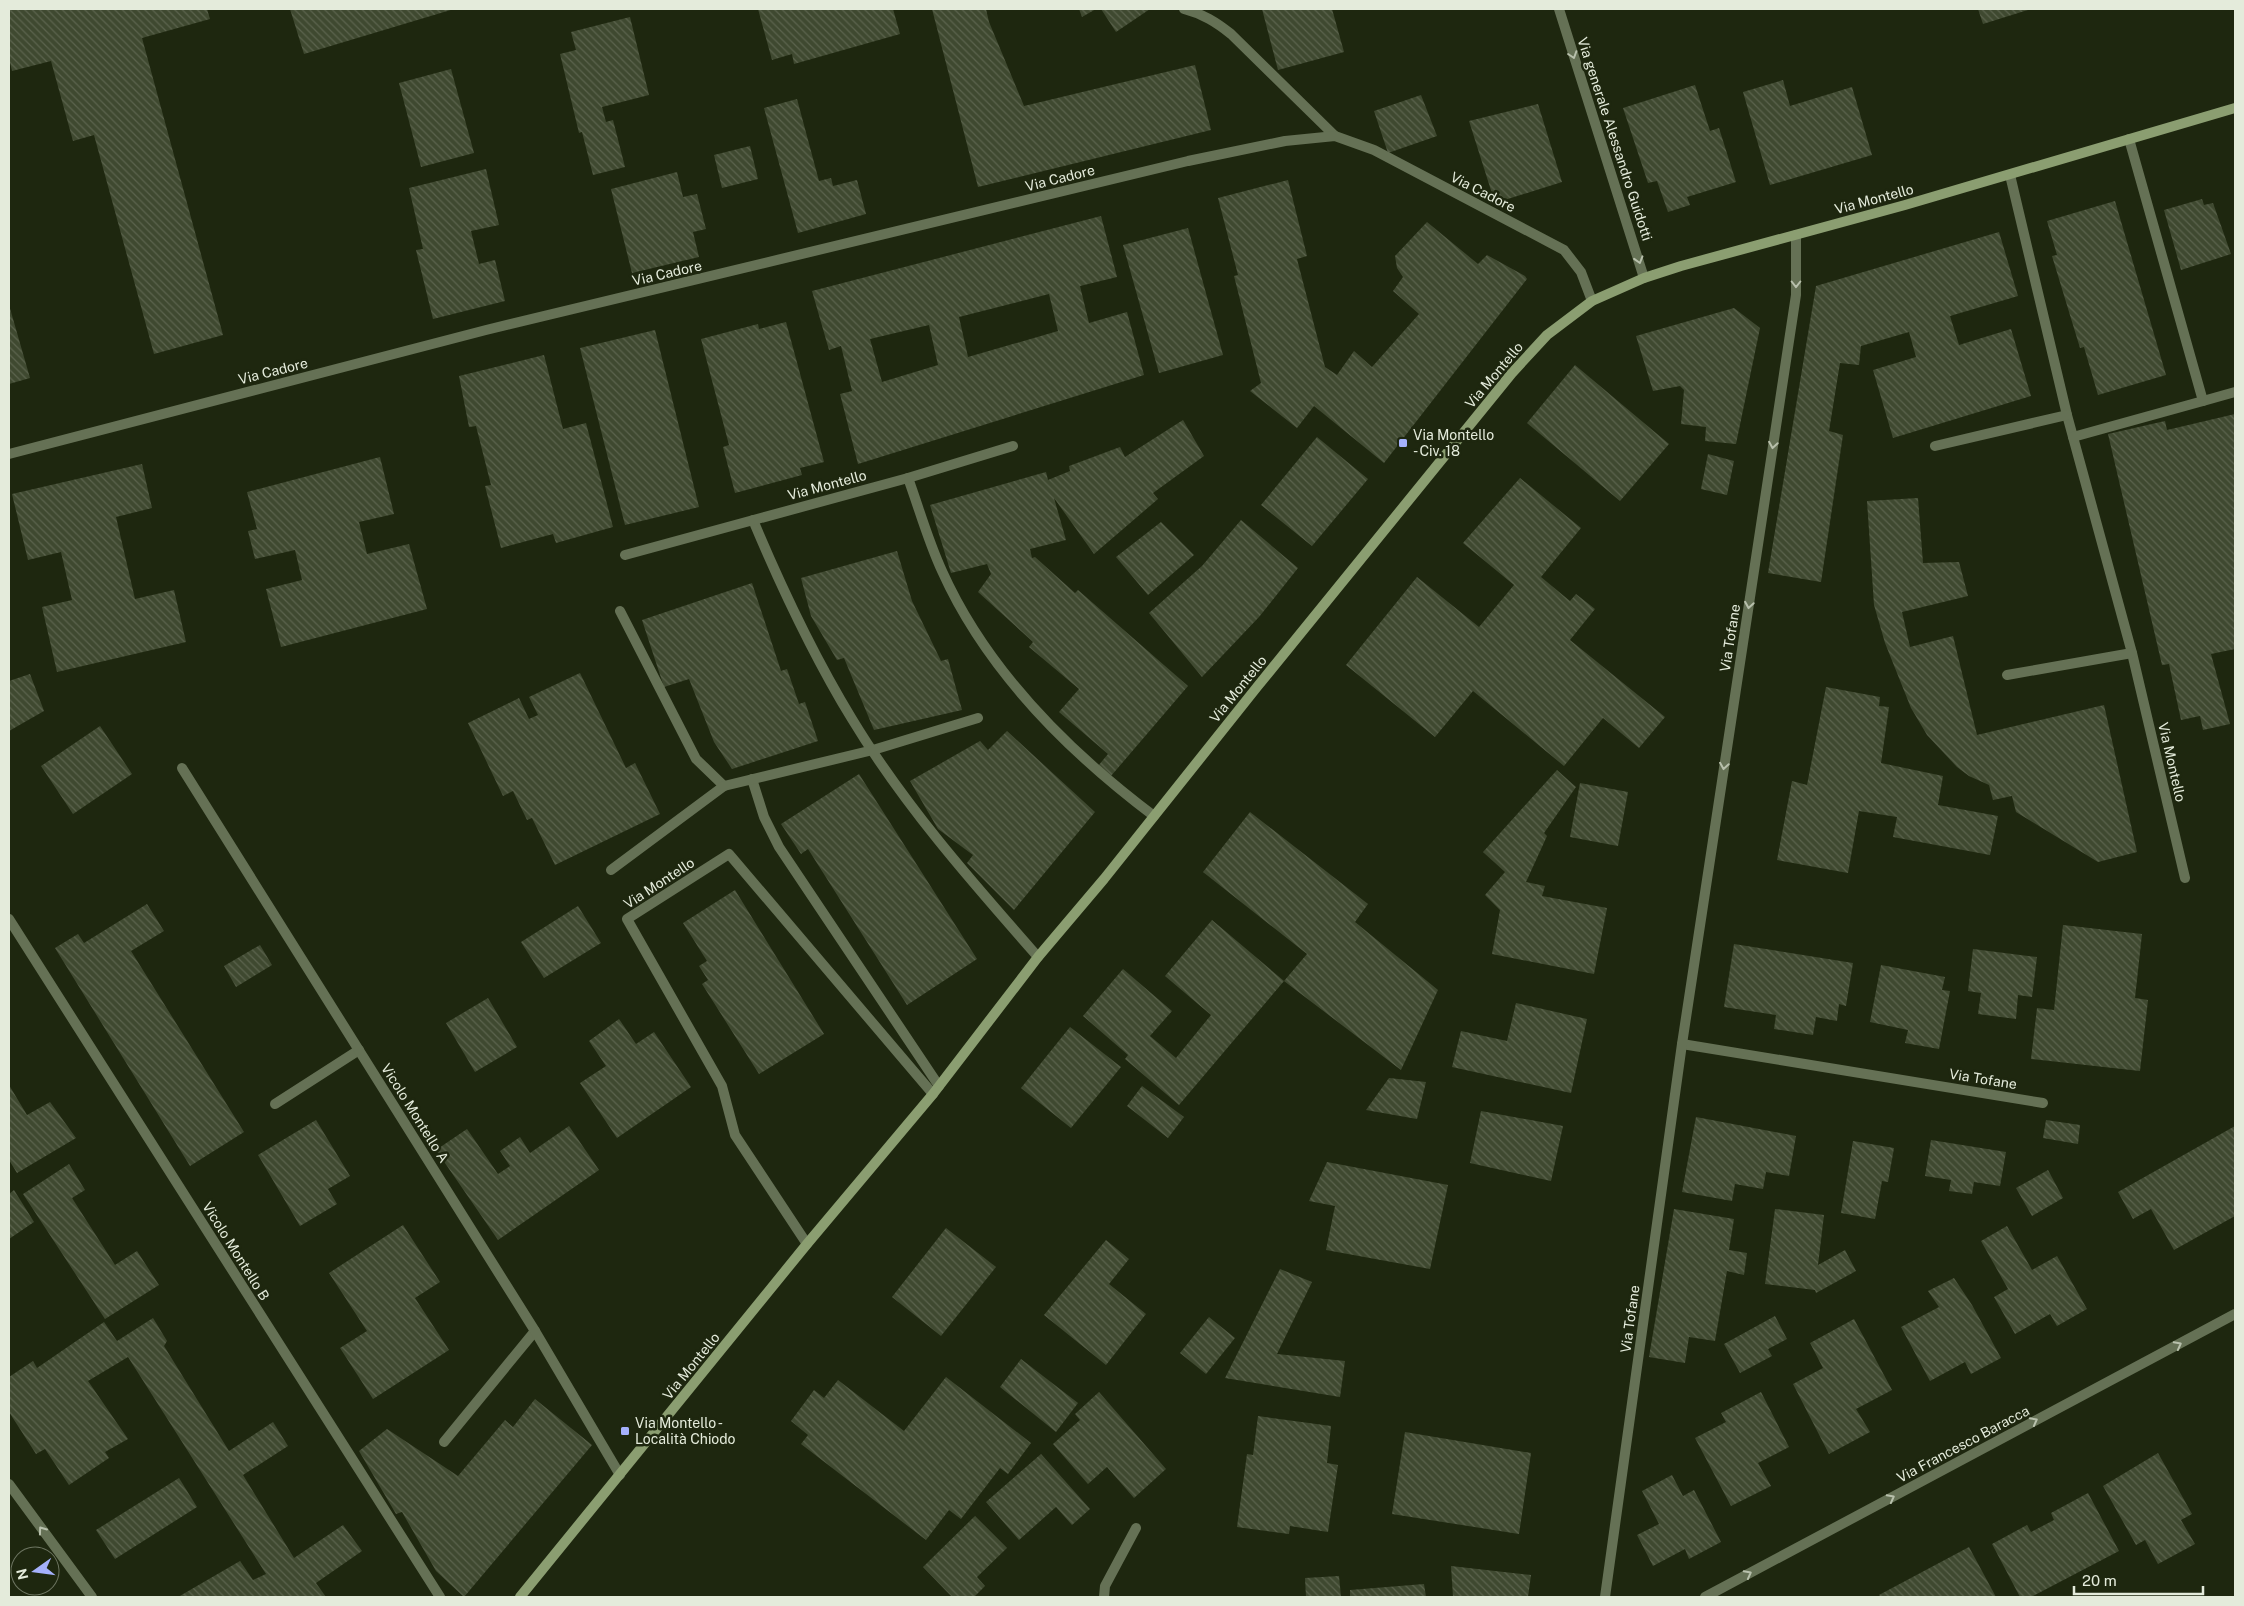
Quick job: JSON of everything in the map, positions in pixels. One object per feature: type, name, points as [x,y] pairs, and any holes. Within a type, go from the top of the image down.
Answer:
[{"type":"street","name":"Via Cadore","points":[[1184,9],[1200,13],[1217,22],[1335,136],[1374,150],[1564,250],[1581,272],[1592,301]]},
{"type":"street","name":"Via generale Alessandro Guidotti","points":[[1559,9],[1644,278]]},
{"type":"street","name":"Via Montello","points":[[520,1597],[807,1244],[936,1090],[1038,957],[1512,373],[1548,335],[1592,301],[1644,278],[1681,266],[2010,175],[2235,108]]},
{"type":"street","name":"Via Cadore","points":[[9,454],[486,330],[1090,184],[1266,144],[1335,136]]},
{"type":"street","points":[[2129,139],[2203,401]]},
{"type":"street","name":"Via Montello","points":[[2010,175],[2067,415],[2132,653],[2185,878]]},
{"type":"street","name":"Via Tofane","points":[[1605,1597],[1682,1044],[1796,296],[1796,235]]},
{"type":"street","points":[[2073,437],[2235,392]]},
{"type":"street","points":[[1935,446],[2067,415]]},
{"type":"street","name":"Via Montello","points":[[625,555],[908,478],[1013,446]]},
{"type":"street","points":[[908,478],[942,570],[965,614],[986,646],[1014,683],[1089,762],[1123,793],[1154,816]]},
{"type":"street","points":[[753,520],[803,632],[853,720],[873,750],[976,887],[1038,957]]},
{"type":"street","points":[[620,611],[696,759],[724,786]]},
{"type":"street","points":[[2007,675],[2132,653]]},
{"type":"street","points":[[611,870],[724,786],[873,750],[978,718]]},
{"type":"street","name":"Vicolo Montello A","points":[[182,768],[535,1331],[620,1476]]},
{"type":"street","points":[[752,779],[764,817],[779,847],[936,1090]]},
{"type":"street","name":"Via Montello","points":[[807,1244],[735,1134],[722,1086],[627,919],[729,854],[936,1090]]},
{"type":"street","name":"Vicolo Montello B","points":[[9,919],[440,1597]]},
{"type":"street","name":"Via Tofane","points":[[1682,1044],[2043,1103]]},
{"type":"street","points":[[275,1104],[359,1050]]},
{"type":"street","name":"Via Francesco Baracca","points":[[1704,1597],[2235,1314]]},
{"type":"street","points":[[444,1442],[535,1331]]},
{"type":"street","points":[[9,1484],[92,1597]]},
{"type":"street","points":[[1104,1597],[1105,1586],[1136,1528]]},
{"type":"building","points":[[9,9],[207,9],[210,19],[142,38],[223,335],[154,354],[94,135],[73,141],[51,61],[12,71],[9,58]]},
{"type":"building","points":[[290,9],[454,9],[304,54]]},
{"type":"building","points":[[758,9],[893,9],[900,34],[794,64],[792,54],[772,60]]},
{"type":"building","points":[[932,9],[986,9],[989,22],[1024,106],[1195,65],[1211,130],[978,187]]},
{"type":"building","points":[[1079,9],[1096,9],[1082,17]]},
{"type":"building","points":[[1101,9],[1150,9],[1116,32]]},
{"type":"building","points":[[1262,9],[1332,9],[1344,52],[1278,70]]},
{"type":"building","points":[[1978,9],[2031,9],[1983,24]]},
{"type":"building","points":[[630,17],[649,95],[602,107],[606,122],[613,120],[625,167],[593,175],[582,132],[579,133],[560,54],[576,50],[571,32]]},
{"type":"building","points":[[451,69],[474,153],[421,167],[399,83]]},
{"type":"building","points":[[1783,80],[1790,106],[1852,87],[1872,155],[1770,185],[1743,92]]},
{"type":"building","points":[[1695,85],[1710,131],[1719,128],[1736,182],[1687,197],[1690,205],[1668,212],[1657,181],[1648,183],[1623,108]]},
{"type":"building","points":[[1421,95],[1437,136],[1388,153],[1374,111]]},
{"type":"building","points":[[797,99],[819,181],[831,178],[833,186],[857,180],[866,214],[798,233],[764,108]]},
{"type":"building","points":[[1538,104],[1562,182],[1495,203],[1469,121]]},
{"type":"building","points":[[750,146],[758,179],[722,188],[714,155]]},
{"type":"building","points":[[486,169],[499,225],[471,231],[479,264],[495,260],[505,301],[433,319],[416,250],[423,249],[409,188]]},
{"type":"building","points":[[677,172],[683,197],[697,194],[706,229],[693,232],[699,257],[632,273],[611,189]]},
{"type":"building","points":[[1288,180],[1307,256],[1297,259],[1325,367],[1337,375],[1354,351],[1372,367],[1419,314],[1393,291],[1403,277],[1397,268],[1395,256],[1427,222],[1478,264],[1487,255],[1525,276],[1527,279],[1384,463],[1314,406],[1297,428],[1250,391],[1261,383],[1234,276],[1238,275],[1218,198]]},
{"type":"building","points":[[2202,199],[2204,205],[2213,203],[2231,254],[2181,270],[2164,210]]},
{"type":"building","points":[[2115,201],[2166,375],[2098,395],[2084,347],[2080,348],[2052,256],[2057,255],[2047,221]]},
{"type":"building","points":[[1101,216],[1117,277],[1080,286],[1089,323],[1127,312],[1144,375],[858,464],[840,394],[852,391],[841,346],[829,350],[812,291]],"holes":[[[1049,294],[1058,331],[968,357],[959,317]],[[929,325],[938,365],[882,382],[870,339]]]},
{"type":"building","points":[[1188,228],[1223,355],[1159,373],[1123,245]]},
{"type":"building","points":[[1999,232],[2018,296],[1950,316],[1959,345],[2011,329],[2031,396],[1893,438],[1873,370],[1916,357],[1909,332],[1861,346],[1859,365],[1840,363],[1829,431],[1843,435],[1821,582],[1768,573],[1816,286]]},
{"type":"building","points":[[9,305],[30,378],[9,384]]},
{"type":"building","points":[[1734,308],[1760,328],[1736,444],[1705,441],[1706,427],[1681,424],[1684,390],[1680,386],[1653,391],[1636,336]]},
{"type":"building","points":[[786,322],[824,462],[800,468],[802,475],[735,493],[723,447],[729,445],[701,339],[758,324],[759,329]]},
{"type":"building","points":[[655,330],[699,507],[625,525],[580,348]]},
{"type":"building","points":[[544,355],[563,429],[586,423],[613,527],[556,543],[553,534],[501,548],[485,486],[491,485],[476,426],[469,427],[459,376]]},
{"type":"building","points":[[1575,365],[1669,444],[1620,501],[1527,423]]},
{"type":"building","points":[[2235,414],[2235,649],[2211,654],[2230,724],[2203,730],[2200,716],[2181,720],[2169,664],[2162,665],[2108,434],[2165,421],[2167,430]]},
{"type":"building","points":[[1183,420],[1204,456],[1153,493],[1158,499],[1094,554],[1054,498],[1066,540],[1030,549],[1032,558],[1035,557],[1075,593],[1078,590],[1188,686],[1111,776],[1098,766],[1108,754],[1059,712],[1079,689],[1029,647],[1033,642],[978,592],[991,574],[987,564],[951,573],[930,505],[1046,472],[1048,480],[1070,471],[1069,466],[1120,447],[1125,457]]},
{"type":"building","points":[[1317,437],[1368,479],[1312,546],[1261,505]]},
{"type":"building","points":[[1708,454],[1734,461],[1727,495],[1701,489]]},
{"type":"building","points":[[380,457],[394,514],[359,522],[367,554],[409,544],[427,609],[281,647],[266,589],[302,580],[295,550],[255,559],[248,531],[257,529],[247,492]]},
{"type":"building","points":[[142,464],[152,508],[116,517],[135,599],[174,590],[186,642],[57,672],[42,607],[72,600],[61,552],[28,560],[12,494]]},
{"type":"building","points":[[1520,478],[1581,528],[1541,577],[1570,601],[1576,594],[1595,609],[1570,640],[1665,717],[1639,748],[1603,718],[1564,766],[1473,691],[1435,737],[1346,665],[1417,577],[1479,627],[1514,585],[1463,543]]},
{"type":"building","points":[[1918,498],[1923,563],[1959,562],[1968,596],[1902,612],[1910,647],[1953,636],[1977,735],[2104,705],[2137,852],[2098,862],[2016,812],[2012,796],[1993,800],[1989,785],[1969,776],[1957,767],[1927,735],[1911,708],[1885,643],[1874,605],[1867,501]]},
{"type":"building","points":[[1241,520],[1298,568],[1259,617],[1202,677],[1149,613],[1202,566]]},
{"type":"building","points":[[1161,522],[1194,555],[1148,595],[1116,557]]},
{"type":"building","points":[[897,551],[912,601],[941,661],[948,659],[962,710],[874,730],[844,658],[837,660],[811,616],[801,578]]},
{"type":"building","points":[[752,583],[781,671],[787,669],[799,704],[805,702],[818,741],[732,769],[714,742],[689,679],[664,687],[642,620]]},
{"type":"building","points":[[580,673],[626,768],[635,763],[660,814],[555,865],[532,818],[527,820],[513,791],[503,796],[468,723],[519,698],[529,719],[538,715],[529,697]]},
{"type":"building","points":[[30,674],[44,711],[9,731],[9,681]]},
{"type":"building","points":[[1826,687],[1880,697],[1879,706],[1889,707],[1881,763],[1943,776],[1938,805],[1998,816],[1990,855],[1893,837],[1897,817],[1859,811],[1848,873],[1777,860],[1792,781],[1807,785]]},
{"type":"building","points":[[100,726],[132,774],[73,814],[41,766]]},
{"type":"building","points":[[1007,731],[1095,812],[1014,910],[967,863],[973,855],[938,829],[910,781],[980,741],[988,750]]},
{"type":"building","points":[[1557,770],[1576,787],[1544,833],[1547,836],[1526,882],[1545,886],[1542,896],[1607,908],[1594,974],[1492,954],[1500,910],[1485,895],[1505,872],[1483,852]]},
{"type":"building","points":[[859,774],[977,959],[907,1005],[808,849],[801,854],[781,824]]},
{"type":"building","points":[[1580,783],[1628,792],[1618,846],[1570,837]]},
{"type":"building","points":[[1250,812],[1368,904],[1355,922],[1438,990],[1401,1070],[1284,981],[1307,954],[1203,872]]},
{"type":"building","points":[[735,890],[824,1034],[759,1074],[702,984],[708,980],[699,966],[707,961],[683,923]]},
{"type":"building","points":[[147,904],[164,931],[131,951],[244,1132],[190,1166],[55,948],[78,934],[84,943]]},
{"type":"building","points":[[578,906],[601,943],[544,978],[521,942]]},
{"type":"building","points":[[1212,920],[1284,981],[1179,1105],[1125,1059],[1128,1055],[1083,1016],[1123,969],[1172,1011],[1150,1036],[1176,1058],[1211,1015],[1165,976]]},
{"type":"building","points":[[2063,925],[2142,934],[2135,998],[2148,1000],[2140,1071],[2031,1059],[2037,1008],[2054,1010]]},
{"type":"building","points":[[1734,944],[1853,963],[1846,1006],[1839,1004],[1837,1021],[1816,1017],[1813,1035],[1774,1029],[1776,1015],[1724,1007]]},
{"type":"building","points":[[260,945],[272,965],[236,987],[224,966]]},
{"type":"building","points":[[1973,949],[2037,957],[2032,997],[2018,995],[2016,1019],[1978,1014],[1981,993],[1968,991]]},
{"type":"building","points":[[1881,965],[1945,977],[1942,990],[1950,991],[1939,1049],[1905,1043],[1908,1030],[1870,1022]]},
{"type":"building","points":[[488,998],[517,1047],[475,1072],[446,1023]]},
{"type":"building","points":[[1516,1003],[1587,1019],[1571,1093],[1452,1067],[1461,1031],[1507,1041]]},
{"type":"building","points":[[619,1019],[636,1044],[654,1032],[691,1087],[617,1138],[580,1083],[606,1066],[589,1041]]},
{"type":"building","points":[[1070,1027],[1121,1067],[1071,1128],[1021,1088]]},
{"type":"building","points":[[1389,1078],[1426,1082],[1417,1119],[1366,1110]]},
{"type":"building","points":[[9,1085],[27,1115],[50,1102],[76,1138],[17,1173],[9,1160]]},
{"type":"building","points":[[1142,1086],[1184,1117],[1168,1138],[1127,1106]]},
{"type":"building","points":[[1481,1111],[1563,1126],[1551,1181],[1470,1163]]},
{"type":"building","points":[[1696,1117],[1796,1136],[1789,1176],[1766,1172],[1763,1189],[1735,1184],[1732,1201],[1682,1192]]},
{"type":"building","points":[[316,1120],[350,1176],[328,1189],[337,1204],[300,1226],[258,1155]]},
{"type":"building","points":[[2046,1120],[2080,1125],[2078,1144],[2043,1138]]},
{"type":"building","points":[[569,1126],[599,1170],[498,1240],[436,1150],[467,1129],[498,1174],[510,1166],[500,1151],[520,1137],[530,1153]]},
{"type":"building","points":[[2235,1126],[2235,1216],[2174,1250],[2151,1209],[2133,1219],[2118,1192]]},
{"type":"building","points":[[1931,1140],[2006,1152],[2000,1186],[1974,1182],[1972,1194],[1949,1191],[1951,1180],[1925,1176]]},
{"type":"building","points":[[1853,1141],[1894,1148],[1888,1182],[1882,1181],[1875,1219],[1841,1213]]},
{"type":"building","points":[[1327,1162],[1448,1185],[1430,1269],[1326,1250],[1335,1206],[1309,1201]]},
{"type":"building","points":[[69,1164],[85,1190],[72,1198],[115,1265],[137,1251],[159,1285],[105,1319],[23,1194]]},
{"type":"building","points":[[2048,1170],[2063,1198],[2032,1216],[2016,1188]]},
{"type":"building","points":[[14,1190],[34,1222],[9,1239],[9,1194]]},
{"type":"building","points":[[1674,1209],[1734,1219],[1729,1250],[1747,1253],[1744,1275],[1727,1271],[1715,1341],[1689,1337],[1685,1363],[1649,1357]]},
{"type":"building","points":[[1775,1209],[1824,1215],[1818,1265],[1845,1250],[1856,1271],[1816,1293],[1815,1290],[1765,1284]]},
{"type":"building","points":[[403,1225],[440,1282],[415,1298],[449,1350],[373,1399],[340,1348],[367,1331],[329,1273]]},
{"type":"building","points":[[2007,1226],[2032,1270],[2057,1256],[2087,1309],[2057,1326],[2050,1314],[2015,1334],[1994,1297],[2008,1289],[1981,1241]]},
{"type":"building","points":[[946,1228],[996,1267],[941,1336],[892,1297]]},
{"type":"building","points":[[1106,1240],[1129,1259],[1109,1284],[1146,1314],[1106,1365],[1044,1315]]},
{"type":"building","points":[[1280,1269],[1312,1282],[1277,1354],[1345,1361],[1340,1397],[1225,1378]]},
{"type":"building","points":[[1954,1278],[1972,1305],[2001,1358],[1971,1374],[1965,1362],[1930,1381],[1901,1327],[1939,1307],[1928,1291]]},
{"type":"building","points":[[1775,1316],[1787,1339],[1768,1349],[1772,1356],[1740,1373],[1724,1344]]},
{"type":"building","points":[[1209,1317],[1235,1338],[1206,1374],[1180,1353]]},
{"type":"building","points":[[153,1318],[167,1341],[164,1346],[229,1451],[273,1422],[288,1446],[243,1475],[294,1558],[343,1525],[362,1551],[316,1583],[326,1597],[178,1597],[240,1561],[253,1580],[266,1574],[128,1357],[88,1381],[128,1439],[105,1452],[109,1458],[69,1485],[45,1449],[36,1454],[9,1412],[9,1377],[33,1361],[37,1368],[104,1322],[117,1341]]},
{"type":"building","points":[[1854,1319],[1892,1390],[1856,1409],[1870,1432],[1829,1454],[1793,1384],[1823,1368],[1810,1343]]},
{"type":"building","points":[[1021,1359],[1078,1403],[1056,1432],[1000,1387]]},
{"type":"building","points":[[946,1377],[1031,1443],[1008,1474],[1000,1468],[961,1519],[949,1510],[926,1540],[801,1444],[808,1435],[791,1421],[814,1390],[824,1398],[838,1380],[904,1431]]},
{"type":"building","points":[[1099,1392],[1166,1469],[1134,1498],[1107,1467],[1088,1484],[1053,1444],[1080,1420],[1075,1414]]},
{"type":"building","points":[[1761,1392],[1789,1447],[1758,1463],[1771,1486],[1731,1506],[1695,1438],[1726,1422],[1721,1413]]},
{"type":"building","points":[[535,1399],[592,1445],[464,1597],[436,1571],[402,1512],[396,1514],[359,1451],[387,1429],[458,1476],[505,1420],[513,1427]]},
{"type":"building","points":[[1258,1416],[1331,1426],[1327,1463],[1338,1465],[1328,1532],[1290,1526],[1289,1534],[1237,1527],[1247,1454],[1253,1455]]},
{"type":"building","points":[[1405,1432],[1531,1453],[1519,1534],[1392,1514]]},
{"type":"building","points":[[2158,1453],[2192,1514],[2181,1520],[2195,1544],[2158,1564],[2145,1540],[2136,1545],[2103,1486]]},
{"type":"building","points":[[1041,1454],[1090,1509],[1072,1525],[1056,1507],[1019,1540],[986,1502]]},
{"type":"building","points":[[1672,1475],[1683,1496],[1694,1490],[1721,1542],[1689,1559],[1685,1549],[1653,1566],[1637,1535],[1659,1524],[1642,1491]]},
{"type":"building","points":[[179,1478],[197,1507],[115,1559],[96,1530]]},
{"type":"building","points":[[2088,1493],[2119,1551],[2031,1597],[2020,1597],[1992,1544],[2027,1525],[2031,1532],[2054,1520],[2051,1513]]},
{"type":"building","points":[[975,1516],[1007,1548],[977,1577],[985,1586],[974,1597],[952,1597],[923,1567]]},
{"type":"building","points":[[1969,1547],[1996,1597],[1881,1597],[1879,1595]]},
{"type":"building","points":[[1451,1566],[1531,1575],[1528,1597],[1453,1597]]},
{"type":"building","points":[[1339,1576],[1341,1597],[1306,1597],[1305,1578]]},
{"type":"building","points":[[1424,1584],[1426,1597],[1350,1597],[1350,1590]]},
{"type":"place","name":"Via Montello - Civ. 18","points":[[1403,443]]},
{"type":"place","name":"Via Montello - Località Chiodo","points":[[625,1431]]}]
